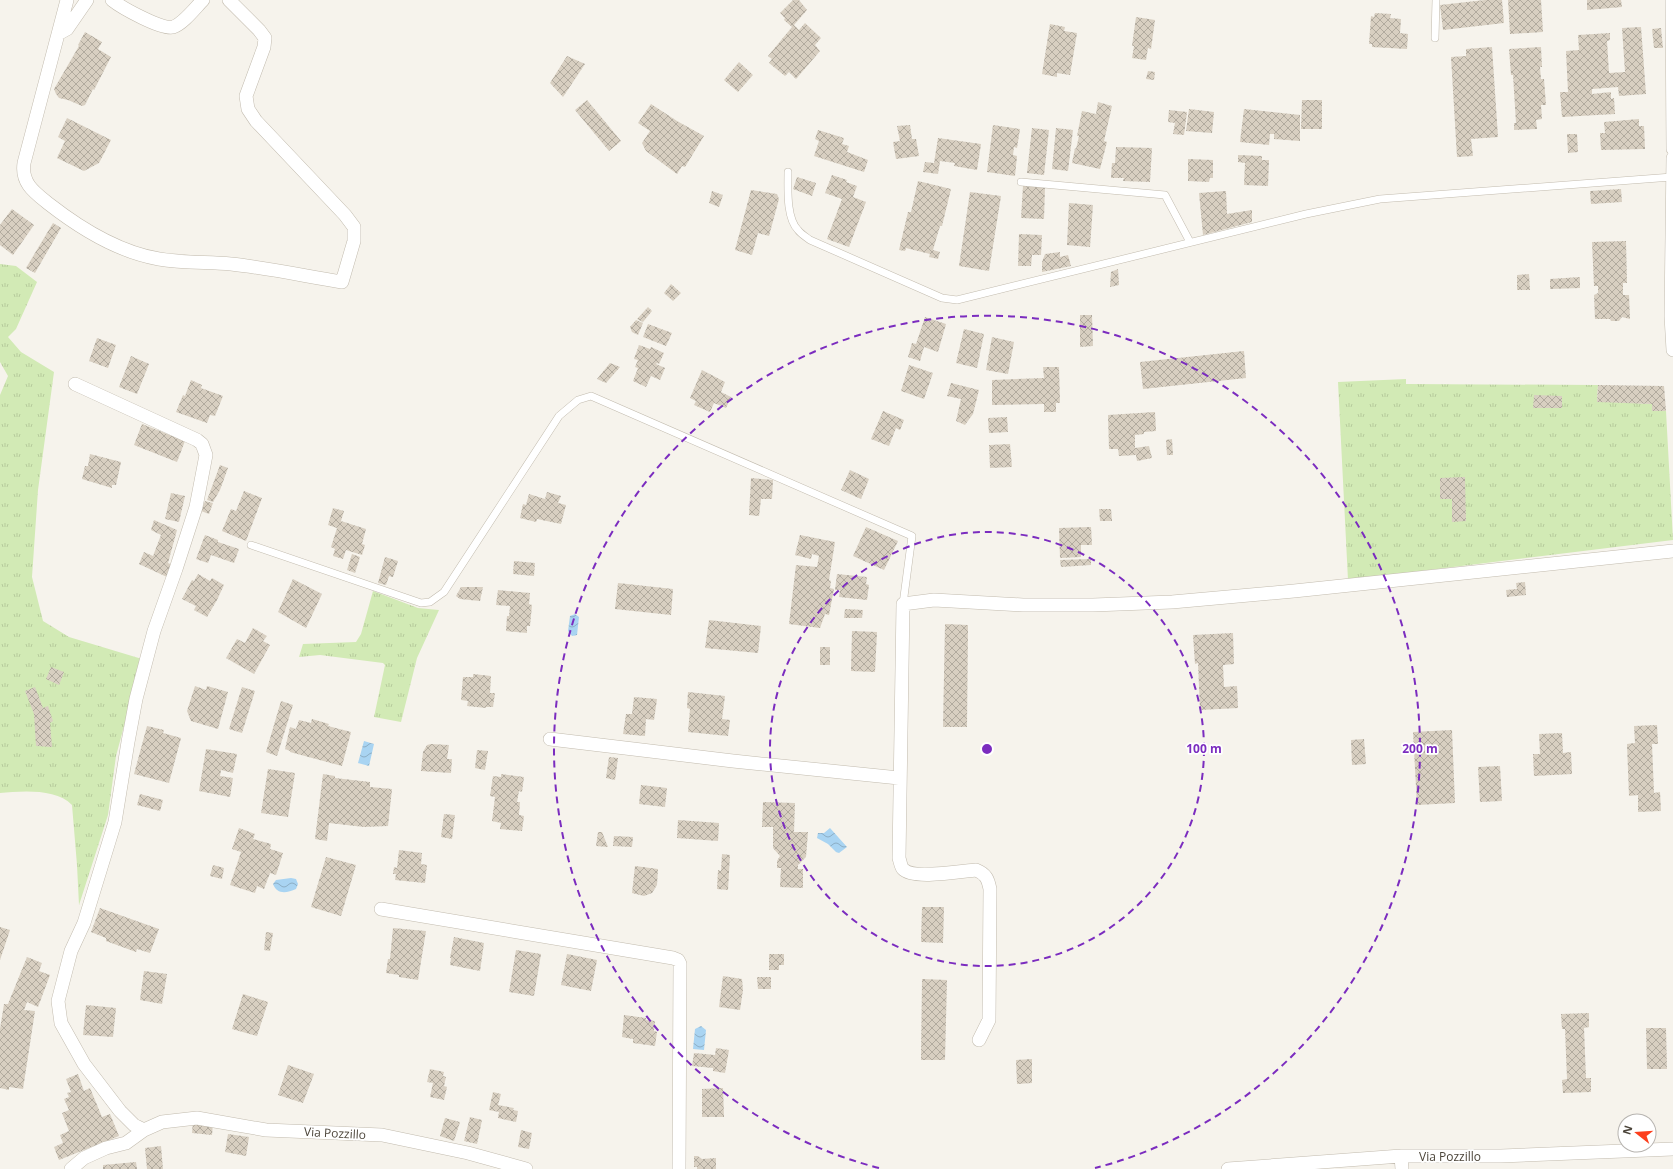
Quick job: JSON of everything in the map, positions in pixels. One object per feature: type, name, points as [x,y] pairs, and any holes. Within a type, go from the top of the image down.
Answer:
[{"type":"street","points":[[67,0],[22,173],[26,182],[37,194],[56,210],[102,239],[116,247],[135,253],[159,259],[232,264],[342,282],[354,241],[354,227],[345,215],[256,121],[248,109],[246,96],[264,47],[265,38],[229,0]]},
{"type":"street","points":[[58,34],[67,29],[87,0]]},
{"type":"street","points":[[112,0],[121,7],[165,27],[174,27],[184,20],[203,0]]},
{"type":"street","points":[[1672,0],[1673,149]]},
{"type":"street","points":[[1673,158],[1671,316],[1673,350]]},
{"type":"street","points":[[75,384],[197,440],[202,444],[206,455],[192,518],[154,631],[136,699],[115,822],[84,923],[71,950],[58,1000],[61,1023],[84,1064],[120,1111],[134,1125],[144,1130]]},
{"type":"street","points":[[979,1040],[989,1020],[990,889],[988,880],[983,873],[976,870],[920,875],[909,874],[902,869],[899,858],[899,778],[903,604],[934,600],[1023,605],[1093,605],[1172,602],[1294,591],[1673,551]]},
{"type":"street","points":[[550,739],[733,761],[899,778]]},
{"type":"street","points":[[382,909],[678,960],[680,964],[679,1169]]},
{"type":"street","name":"Via Pozzillo","points":[[71,1169],[84,1158],[106,1148],[126,1143],[144,1130],[162,1122],[197,1118],[266,1130],[382,1135],[468,1153],[526,1169]]},
{"type":"street","name":"Via Pozzillo","points":[[1235,1169],[1401,1163],[1501,1156],[1673,1149]]},
{"type":"lane","points":[[1435,38],[1436,0]]},
{"type":"lane","points":[[788,172],[790,215],[796,229],[810,240],[942,298],[957,300],[1306,214],[1380,199],[1672,177]]},
{"type":"lane","points":[[1021,182],[1165,195],[1190,242]]},
{"type":"lane","points":[[251,545],[420,603],[430,602],[444,592],[559,416],[578,400],[591,396],[912,536],[903,604]]},
{"type":"green space","points":[[0,264],[16,266],[37,282],[16,329],[8,337],[21,352],[54,372],[38,490],[32,577],[43,621],[69,637],[142,659],[116,756],[108,815],[79,905],[72,805],[57,796],[48,793],[28,791],[0,793],[0,395],[8,376],[0,362]]},
{"type":"green space","points":[[1406,379],[1406,384],[1598,385],[1597,401],[1652,404],[1666,411],[1673,540],[1348,580],[1338,382]]},
{"type":"green space","points":[[373,591],[418,608],[439,610],[417,658],[401,722],[374,717],[385,665],[383,663],[320,655],[299,657],[303,644],[356,642],[361,634]]},
{"type":"water","points":[[575,614],[579,617],[577,635],[572,636],[568,631],[570,616]]},
{"type":"water","points":[[364,741],[374,744],[369,766],[358,763]]},
{"type":"water","points":[[830,828],[847,847],[839,853],[828,844],[817,838],[818,833],[824,833]]},
{"type":"water","points":[[291,878],[296,879],[298,884],[296,889],[283,892],[277,890],[273,884],[276,880]]},
{"type":"water","points":[[701,1026],[706,1030],[704,1050],[693,1049],[695,1029]]},
{"type":"building","points":[[793,0],[799,0],[807,10],[794,25],[799,30],[805,23],[821,38],[815,45],[820,51],[796,79],[789,72],[785,76],[769,63],[772,59],[768,56],[792,27],[784,20],[785,18],[780,13]]},
{"type":"building","points":[[1485,0],[1502,0],[1504,23],[1443,30],[1440,5]]},
{"type":"building","points":[[1508,0],[1541,0],[1543,32],[1510,34]]},
{"type":"building","points":[[1587,0],[1621,0],[1622,7],[1587,10]]},
{"type":"building","points":[[1375,13],[1391,14],[1390,18],[1401,19],[1400,33],[1408,34],[1407,49],[1372,47],[1372,44],[1369,44],[1371,16],[1374,17]]},
{"type":"building","points":[[1136,17],[1155,20],[1151,49],[1148,48],[1146,60],[1132,58]]},
{"type":"building","points":[[1050,24],[1065,27],[1064,31],[1077,33],[1070,75],[1057,73],[1057,77],[1042,74]]},
{"type":"building","points":[[1641,27],[1646,94],[1619,96],[1618,87],[1592,89],[1592,94],[1611,92],[1611,99],[1614,98],[1615,114],[1562,117],[1560,92],[1568,92],[1566,51],[1579,50],[1578,35],[1610,33],[1610,40],[1607,41],[1609,73],[1625,72],[1622,28]]},
{"type":"building","points":[[1661,28],[1663,48],[1654,48],[1652,29]]},
{"type":"building","points":[[85,32],[102,42],[98,49],[111,57],[94,90],[93,89],[85,105],[82,106],[59,98],[54,89],[79,46],[78,45]]},
{"type":"building","points":[[1492,47],[1498,137],[1471,139],[1473,156],[1457,157],[1451,57],[1466,56],[1466,49]]},
{"type":"building","points":[[1541,47],[1541,79],[1544,79],[1546,105],[1541,105],[1542,119],[1536,120],[1537,129],[1514,130],[1514,123],[1516,123],[1513,75],[1511,75],[1509,49]]},
{"type":"building","points":[[567,56],[585,64],[563,97],[550,83]]},
{"type":"building","points":[[739,62],[753,75],[738,92],[724,80]]},
{"type":"building","points":[[1148,71],[1155,72],[1154,80],[1146,79]]},
{"type":"building","points":[[587,100],[621,141],[609,151],[575,110]]},
{"type":"building","points":[[1302,100],[1322,100],[1322,129],[1301,129]]},
{"type":"building","points":[[1098,102],[1112,106],[1104,141],[1107,142],[1100,169],[1072,163],[1079,136],[1077,136],[1082,111],[1096,114]]},
{"type":"building","points":[[651,104],[704,136],[685,167],[682,166],[677,174],[646,151],[642,143],[650,131],[638,123]]},
{"type":"building","points":[[1189,109],[1214,112],[1212,133],[1186,131]]},
{"type":"building","points":[[1244,109],[1300,115],[1300,141],[1274,139],[1274,134],[1270,134],[1269,145],[1240,142]]},
{"type":"building","points":[[1169,110],[1187,112],[1184,135],[1173,134],[1175,123],[1168,122]]},
{"type":"building","points":[[67,118],[111,140],[99,163],[84,171],[57,158],[65,141],[58,137]]},
{"type":"building","points":[[1639,119],[1639,126],[1644,126],[1645,149],[1601,150],[1600,133],[1605,133],[1604,122]]},
{"type":"building","points":[[910,125],[912,139],[916,139],[919,156],[896,159],[893,142],[900,141],[897,126]]},
{"type":"building","points":[[993,125],[1020,129],[1017,148],[1014,147],[1013,155],[1017,156],[1015,176],[987,172]]},
{"type":"building","points":[[1032,128],[1049,130],[1044,175],[1027,173]]},
{"type":"building","points":[[1056,128],[1073,130],[1068,171],[1052,169]]},
{"type":"building","points":[[818,130],[844,138],[842,144],[849,146],[847,152],[868,160],[864,172],[814,156],[819,141],[815,139]]},
{"type":"building","points":[[1567,134],[1577,134],[1578,152],[1568,153]]},
{"type":"building","points":[[938,138],[981,144],[977,170],[954,166],[955,163],[940,161],[938,174],[923,172],[925,162],[934,163]]},
{"type":"building","points":[[1116,147],[1152,148],[1150,182],[1123,181],[1124,178],[1111,178],[1112,163],[1115,163]]},
{"type":"building","points":[[1238,155],[1262,156],[1262,160],[1269,160],[1268,186],[1244,185],[1245,163],[1238,162]]},
{"type":"building","points":[[1188,159],[1213,160],[1213,178],[1210,178],[1209,182],[1188,181]]},
{"type":"building","points":[[832,175],[847,180],[846,182],[857,186],[853,197],[866,202],[849,247],[827,239],[842,199],[825,193]]},
{"type":"building","points":[[797,177],[816,183],[812,196],[793,189]]},
{"type":"building","points":[[918,181],[951,189],[942,226],[940,226],[933,250],[940,252],[938,259],[929,257],[930,254],[906,248],[905,251],[899,250],[908,212],[911,212]]},
{"type":"building","points":[[1023,186],[1045,187],[1044,219],[1021,218]]},
{"type":"building","points":[[1621,189],[1622,202],[1591,204],[1590,191]]},
{"type":"building","points":[[751,190],[777,194],[779,199],[769,236],[758,233],[752,255],[735,250]]},
{"type":"building","points":[[712,191],[723,195],[719,207],[709,203]]},
{"type":"building","points":[[1226,191],[1227,214],[1252,210],[1252,222],[1203,235],[1199,193]]},
{"type":"building","points":[[970,192],[1001,196],[989,271],[959,266]]},
{"type":"building","points":[[1069,203],[1093,205],[1090,247],[1067,245]]},
{"type":"building","points":[[12,209],[34,225],[13,255],[0,245],[0,225]]},
{"type":"building","points":[[53,223],[61,228],[35,273],[26,268]]},
{"type":"building","points":[[1019,234],[1042,235],[1041,255],[1032,255],[1031,266],[1018,266]]},
{"type":"building","points":[[1626,241],[1627,283],[1623,283],[1623,295],[1629,295],[1630,319],[1622,317],[1619,321],[1611,321],[1610,319],[1595,319],[1594,295],[1598,293],[1598,286],[1594,286],[1592,242]]},
{"type":"building","points":[[1060,252],[1060,257],[1068,255],[1071,266],[1042,272],[1042,262],[1045,254]]},
{"type":"building","points":[[1118,269],[1119,285],[1110,287],[1111,272]]},
{"type":"building","points":[[1529,274],[1530,290],[1517,290],[1517,275]]},
{"type":"building","points":[[1580,277],[1580,288],[1550,289],[1550,279]]},
{"type":"building","points":[[671,284],[681,293],[673,301],[664,293]]},
{"type":"building","points":[[648,307],[652,311],[643,322],[637,319]]},
{"type":"building","points":[[1080,315],[1092,315],[1093,346],[1080,347]]},
{"type":"building","points":[[925,317],[946,324],[938,352],[924,347],[920,361],[908,357],[912,343],[916,344]]},
{"type":"building","points":[[636,320],[643,323],[638,335],[632,332],[630,327]]},
{"type":"building","points":[[648,324],[672,333],[666,346],[643,337]]},
{"type":"building","points":[[964,329],[984,334],[977,368],[956,363]]},
{"type":"building","points":[[992,337],[1014,342],[1008,374],[986,370]]},
{"type":"building","points":[[97,338],[116,345],[108,368],[89,361]]},
{"type":"building","points":[[639,345],[650,349],[651,347],[664,353],[659,364],[656,364],[665,368],[660,380],[651,376],[646,387],[633,381],[638,368],[635,367],[638,360],[634,359]]},
{"type":"building","points":[[1244,351],[1246,378],[1143,389],[1140,362]]},
{"type":"building","points":[[131,356],[149,364],[137,394],[119,387]]},
{"type":"building","points":[[610,363],[620,367],[606,383],[597,379]]},
{"type":"building","points":[[909,365],[933,373],[924,399],[901,391]]},
{"type":"building","points":[[1043,367],[1059,367],[1060,403],[1056,403],[1056,412],[1044,412],[1044,404],[992,405],[992,380],[1044,378]]},
{"type":"building","points":[[702,370],[725,382],[721,392],[731,397],[726,408],[714,403],[710,412],[694,405],[696,401],[690,398]]},
{"type":"building","points":[[191,380],[202,385],[201,388],[223,396],[215,416],[210,415],[207,423],[176,412],[183,395],[185,396]]},
{"type":"building","points":[[951,383],[979,390],[973,414],[965,425],[956,421],[961,399],[947,396]]},
{"type":"building","points":[[1598,385],[1664,386],[1666,411],[1652,411],[1652,404],[1597,402]]},
{"type":"building","points":[[1534,395],[1562,396],[1562,408],[1533,408]]},
{"type":"building","points":[[883,411],[904,420],[900,430],[896,428],[889,446],[871,439]]},
{"type":"building","points":[[1155,412],[1156,431],[1144,432],[1144,434],[1135,435],[1135,448],[1149,446],[1152,458],[1137,461],[1136,455],[1119,456],[1118,449],[1109,449],[1108,415]]},
{"type":"building","points":[[1007,417],[1008,432],[989,433],[988,418]]},
{"type":"building","points":[[142,424],[185,441],[177,462],[134,445]]},
{"type":"building","points":[[1172,439],[1173,455],[1167,455],[1166,440]]},
{"type":"building","points":[[1010,444],[1012,467],[990,468],[989,445]]},
{"type":"building","points":[[90,454],[121,462],[116,485],[112,485],[112,488],[82,479],[85,466],[88,466]]},
{"type":"building","points":[[220,465],[228,468],[220,490],[213,502],[207,500]]},
{"type":"building","points":[[850,470],[869,479],[861,499],[841,490]]},
{"type":"building","points":[[1465,477],[1466,521],[1452,522],[1452,499],[1440,499],[1440,478]]},
{"type":"building","points":[[751,478],[773,480],[772,499],[761,499],[759,516],[749,515]]},
{"type":"building","points":[[244,491],[262,498],[246,541],[222,531],[231,509],[236,511]]},
{"type":"building","points":[[547,492],[561,496],[558,503],[566,505],[561,524],[537,519],[536,522],[520,518],[523,504],[526,505],[529,494],[545,499]]},
{"type":"building","points":[[171,493],[185,496],[179,522],[165,519]]},
{"type":"building","points":[[205,501],[213,503],[209,514],[201,511]]},
{"type":"building","points":[[333,508],[344,511],[341,521],[366,529],[362,544],[365,545],[362,555],[346,550],[343,559],[333,556],[335,549],[331,547],[337,528],[328,525]]},
{"type":"building","points":[[1099,509],[1111,509],[1112,521],[1100,521]]},
{"type":"building","points":[[154,520],[177,530],[168,563],[175,566],[169,578],[139,564],[144,552],[153,556],[161,535],[151,530]]},
{"type":"building","points":[[866,527],[898,541],[884,570],[853,556]]},
{"type":"building","points":[[1091,527],[1092,545],[1081,545],[1081,557],[1060,558],[1059,528]]},
{"type":"building","points":[[205,535],[218,540],[218,542],[239,549],[234,563],[211,555],[208,563],[196,559]]},
{"type":"building","points":[[800,535],[835,542],[829,580],[831,581],[830,588],[834,589],[829,615],[825,614],[820,628],[789,624],[796,565],[817,567],[819,556],[812,554],[811,559],[795,555]]},
{"type":"building","points":[[352,554],[360,557],[355,573],[347,570]]},
{"type":"building","points":[[385,557],[398,561],[393,577],[389,576],[386,585],[378,583]]},
{"type":"building","points":[[1091,559],[1091,565],[1061,567],[1060,560]]},
{"type":"building","points":[[514,561],[535,563],[534,576],[513,574]]},
{"type":"building","points":[[198,574],[210,581],[212,578],[224,585],[207,617],[194,610],[196,606],[182,599],[192,580],[194,581]]},
{"type":"building","points":[[837,574],[867,577],[866,584],[869,585],[867,600],[839,597],[840,590],[835,590]]},
{"type":"building","points":[[293,579],[322,594],[306,628],[278,612]]},
{"type":"building","points":[[1525,582],[1526,595],[1507,597],[1506,590],[1517,589],[1516,583]]},
{"type":"building","points":[[618,583],[673,589],[671,615],[615,609]]},
{"type":"building","points":[[461,587],[483,587],[480,601],[460,599],[456,596]]},
{"type":"building","points":[[498,590],[530,593],[529,604],[532,605],[530,626],[527,626],[527,633],[506,631],[507,616],[509,616],[510,606],[496,605]]},
{"type":"building","points":[[845,609],[863,610],[862,618],[844,618]]},
{"type":"building","points":[[709,620],[761,626],[758,653],[705,648]]},
{"type":"building","points":[[945,624],[968,625],[967,727],[943,727]]},
{"type":"building","points":[[253,628],[267,636],[263,641],[270,645],[254,674],[226,658],[237,639],[245,643]]},
{"type":"building","points":[[852,631],[877,632],[875,672],[851,671]]},
{"type":"building","points":[[1233,633],[1234,664],[1223,665],[1224,687],[1237,686],[1238,708],[1200,710],[1198,663],[1195,664],[1193,635]]},
{"type":"building","points":[[820,647],[830,647],[830,665],[820,665]]},
{"type":"building","points":[[51,667],[64,672],[59,685],[46,679]]},
{"type":"building","points":[[473,674],[491,676],[490,693],[495,693],[493,707],[486,708],[467,706],[468,701],[461,700],[463,677],[473,677]]},
{"type":"building","points":[[195,686],[206,690],[207,686],[228,692],[218,729],[191,721],[187,711]]},
{"type":"building","points":[[35,687],[43,708],[48,706],[53,721],[50,723],[52,747],[36,746],[34,714],[25,691]]},
{"type":"building","points":[[242,687],[255,691],[242,733],[229,729]]},
{"type":"building","points":[[688,692],[725,696],[722,719],[730,720],[728,736],[688,732],[690,709],[687,708]]},
{"type":"building","points":[[634,697],[657,699],[654,720],[646,719],[645,736],[623,734],[626,714],[632,714]]},
{"type":"building","points":[[281,701],[293,705],[277,756],[266,752]]},
{"type":"building","points":[[312,719],[329,724],[328,726],[351,732],[342,766],[290,752],[285,749],[290,727],[296,729],[299,720],[311,723]]},
{"type":"building","points":[[1657,725],[1658,744],[1652,744],[1654,793],[1660,792],[1661,811],[1638,812],[1638,795],[1629,796],[1627,744],[1635,743],[1634,726]]},
{"type":"building","points":[[147,726],[164,730],[163,733],[181,738],[169,783],[134,774]]},
{"type":"building","points":[[1452,730],[1455,803],[1417,805],[1413,732]]},
{"type":"building","points":[[1562,733],[1563,753],[1571,752],[1572,774],[1534,776],[1533,754],[1540,754],[1539,734]]},
{"type":"building","points":[[1364,739],[1366,764],[1352,765],[1351,740]]},
{"type":"building","points":[[427,745],[449,745],[447,759],[452,759],[451,773],[421,771],[423,752]]},
{"type":"building","points":[[206,749],[237,754],[233,773],[221,770],[220,776],[233,778],[230,797],[199,791]]},
{"type":"building","points":[[477,750],[488,751],[485,770],[475,768]]},
{"type":"building","points":[[609,757],[618,758],[615,780],[606,778]]},
{"type":"building","points":[[1500,766],[1502,801],[1480,802],[1478,767]]},
{"type":"building","points":[[268,769],[295,773],[288,817],[261,813]]},
{"type":"building","points":[[323,774],[335,776],[335,778],[370,782],[370,787],[392,789],[388,826],[364,827],[329,823],[327,841],[315,839]]},
{"type":"building","points":[[501,774],[524,777],[522,792],[519,791],[517,802],[520,802],[519,815],[524,816],[522,831],[500,829],[501,823],[492,821],[495,797],[490,796],[493,776],[501,777]]},
{"type":"building","points":[[641,785],[667,788],[665,807],[639,804]]},
{"type":"building","points":[[140,794],[163,800],[160,811],[137,805]]},
{"type":"building","points":[[763,802],[795,803],[794,832],[808,832],[806,857],[798,865],[798,869],[803,869],[803,888],[780,887],[781,868],[777,868],[777,861],[780,856],[773,848],[773,827],[762,827]]},
{"type":"building","points":[[444,814],[455,815],[452,839],[441,837]]},
{"type":"building","points":[[678,820],[719,823],[718,841],[677,838]]},
{"type":"building","points":[[239,828],[255,834],[253,839],[271,844],[270,849],[283,853],[276,875],[270,873],[264,889],[257,886],[255,893],[230,885],[241,852],[232,849]]},
{"type":"building","points":[[598,832],[602,832],[608,847],[596,846]]},
{"type":"building","points":[[614,836],[633,837],[632,847],[613,846]]},
{"type":"building","points":[[399,850],[422,853],[421,864],[427,865],[425,883],[395,880],[396,874],[393,874],[394,867],[397,868]]},
{"type":"building","points":[[722,854],[730,855],[728,890],[717,889],[718,870],[721,871]]},
{"type":"building","points":[[326,857],[356,865],[341,916],[311,907]]},
{"type":"building","points":[[213,865],[224,868],[222,879],[210,876]]},
{"type":"building","points":[[635,866],[658,869],[657,885],[652,893],[644,896],[632,893]]},
{"type":"building","points":[[922,907],[944,907],[943,943],[921,942]]},
{"type":"building","points":[[100,908],[159,929],[150,953],[137,949],[136,952],[106,941],[106,938],[91,932]]},
{"type":"building","points":[[0,927],[10,930],[0,960]]},
{"type":"building","points":[[393,928],[426,931],[418,980],[386,973],[388,959],[390,959]]},
{"type":"building","points":[[266,932],[273,933],[270,951],[264,950]]},
{"type":"building","points":[[454,937],[484,943],[480,971],[450,965]]},
{"type":"building","points":[[516,950],[541,954],[534,996],[509,992]]},
{"type":"building","points":[[567,954],[597,960],[591,991],[561,985]]},
{"type":"building","points":[[769,954],[784,954],[784,965],[779,965],[779,970],[769,970]]},
{"type":"building","points":[[27,957],[42,963],[39,971],[50,975],[38,1007],[27,1002],[24,1010],[35,1011],[23,1089],[9,1087],[9,1090],[0,1088],[0,1029],[4,1004],[8,1004]]},
{"type":"building","points":[[144,971],[167,974],[162,1004],[140,1000]]},
{"type":"building","points":[[723,976],[742,979],[743,990],[740,1010],[719,1007]]},
{"type":"building","points":[[757,977],[771,977],[771,989],[758,989]]},
{"type":"building","points":[[922,979],[947,980],[945,1060],[921,1060]]},
{"type":"building","points":[[243,994],[268,1002],[257,1036],[232,1029]]},
{"type":"building","points":[[86,1005],[116,1008],[113,1037],[83,1035]]},
{"type":"building","points":[[1589,1013],[1589,1027],[1584,1028],[1586,1078],[1591,1078],[1591,1092],[1563,1093],[1562,1080],[1567,1079],[1565,1029],[1562,1029],[1561,1014]]},
{"type":"building","points":[[624,1015],[646,1018],[646,1020],[655,1021],[654,1031],[657,1032],[655,1046],[633,1043],[633,1039],[622,1037]]},
{"type":"building","points":[[1646,1028],[1666,1028],[1667,1069],[1647,1069]]},
{"type":"building","points":[[716,1048],[729,1050],[725,1073],[713,1071],[713,1068],[692,1066],[694,1053],[715,1055]]},
{"type":"building","points":[[1032,1059],[1032,1083],[1017,1084],[1016,1060]]},
{"type":"building","points":[[288,1065],[314,1074],[303,1103],[278,1095]]},
{"type":"building","points":[[430,1069],[444,1072],[443,1076],[446,1077],[444,1086],[447,1087],[444,1100],[430,1097],[433,1083],[427,1082]]},
{"type":"building","points":[[78,1074],[84,1091],[90,1088],[102,1117],[110,1114],[119,1136],[59,1160],[54,1147],[63,1143],[60,1135],[69,1131],[62,1113],[69,1110],[64,1099],[69,1097],[67,1093],[71,1092],[66,1079]]},
{"type":"building","points":[[723,1088],[724,1117],[702,1117],[702,1089]]},
{"type":"building","points":[[493,1092],[501,1094],[498,1105],[514,1108],[513,1110],[518,1111],[516,1122],[498,1118],[499,1112],[489,1110]]},
{"type":"building","points":[[470,1117],[482,1120],[477,1144],[464,1141]]},
{"type":"building","points":[[445,1118],[460,1122],[454,1141],[440,1136]]},
{"type":"building","points":[[193,1121],[213,1123],[212,1135],[192,1133]]},
{"type":"building","points":[[521,1130],[532,1133],[529,1149],[518,1147]]},
{"type":"building","points":[[228,1134],[249,1137],[246,1156],[225,1152]]},
{"type":"building","points":[[161,1146],[163,1169],[147,1169],[145,1148]]},
{"type":"building","points":[[694,1156],[698,1156],[702,1159],[716,1158],[716,1169],[697,1169],[697,1167],[694,1167]]},
{"type":"building","points":[[136,1162],[137,1169],[103,1169],[103,1165]]}]
